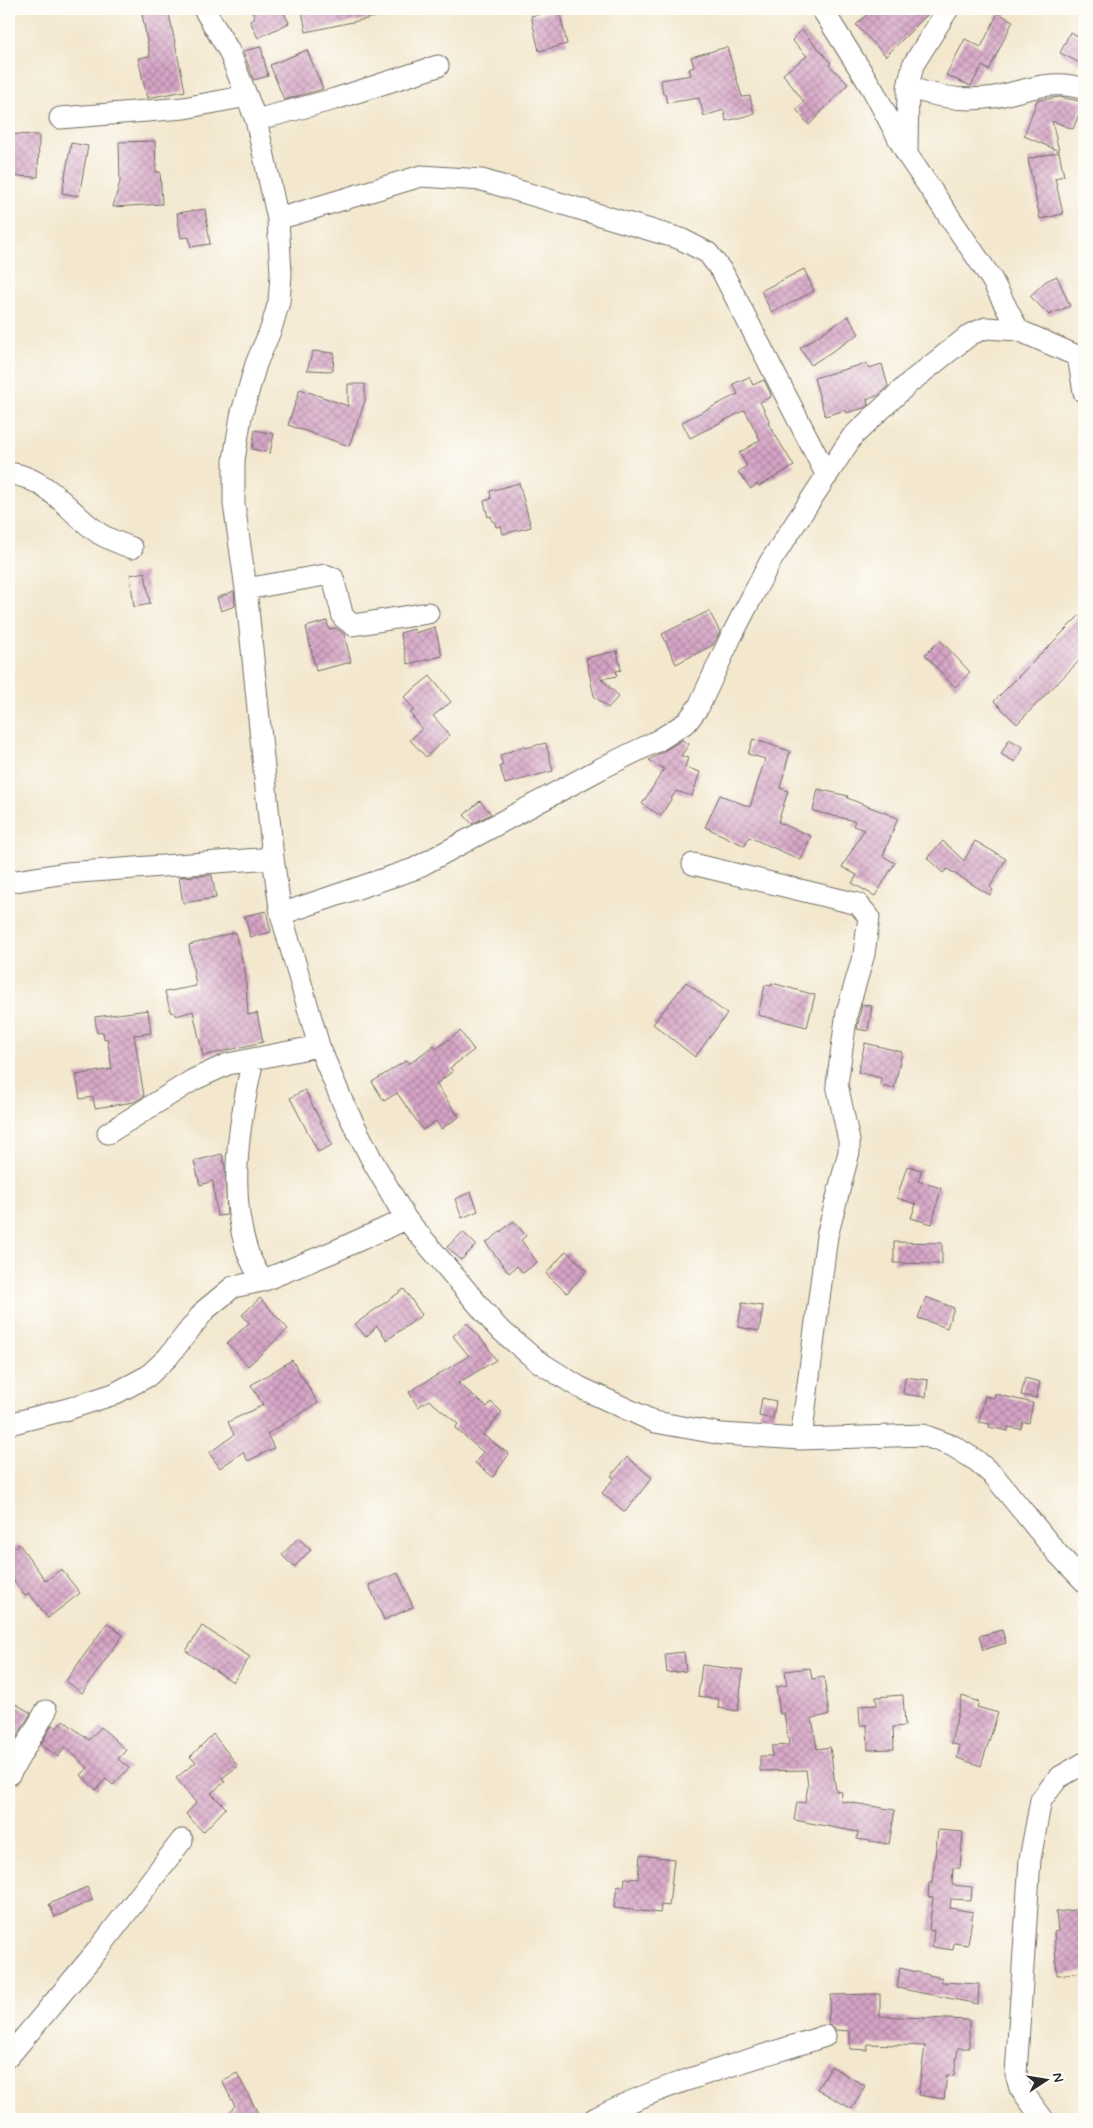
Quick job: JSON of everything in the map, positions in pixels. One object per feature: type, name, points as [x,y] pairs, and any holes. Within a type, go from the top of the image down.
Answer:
[{"type":"street","points":[[204,9],[229,52],[256,120],[278,219],[281,274],[279,302],[271,329],[256,364],[241,416],[234,460],[234,504],[246,589],[273,858],[281,914],[298,978],[320,1046],[347,1111],[406,1219],[497,1327],[536,1360],[579,1387],[655,1422],[722,1434],[801,1439],[923,1436],[953,1446],[977,1461],[994,1477],[1057,1553],[1084,1581]]},
{"type":"street","points":[[822,9],[873,90],[908,156],[991,278],[1018,330]]},
{"type":"street","points":[[908,156],[908,87],[913,65],[948,9]]},
{"type":"street","points":[[256,120],[335,99],[438,66]]},
{"type":"street","points":[[908,87],[936,97],[966,98],[994,97],[1035,86],[1059,84],[1084,89]]},
{"type":"street","points":[[60,118],[184,108],[246,96]]},
{"type":"street","points":[[278,219],[421,176],[482,180],[688,243],[708,253],[723,273],[827,476]]},
{"type":"street","points":[[281,914],[414,869],[658,740],[687,722],[699,706],[770,562],[852,437],[909,382],[971,334],[986,328],[1018,330],[1081,357],[1084,392]]},
{"type":"street","points":[[9,473],[26,477],[60,497],[101,534],[132,548]]},
{"type":"street","points":[[246,589],[325,575],[333,578],[343,617],[353,625],[428,613]]},
{"type":"street","points":[[9,882],[66,873],[273,858]]},
{"type":"street","points":[[693,864],[858,904],[868,917],[864,954],[846,1012],[837,1084],[849,1141],[849,1152],[827,1236],[801,1439]]},
{"type":"street","points":[[108,1133],[193,1080],[228,1064],[320,1046]]},
{"type":"street","points":[[253,1059],[244,1102],[238,1159],[238,1204],[247,1251],[262,1281]]},
{"type":"street","points":[[9,1424],[68,1409],[114,1394],[148,1376],[168,1357],[205,1310],[233,1287],[262,1281],[406,1219]]},
{"type":"street","points":[[9,1775],[46,1711]]},
{"type":"street","points":[[1043,2119],[1020,2088],[1016,2074],[1030,1859],[1041,1800],[1058,1778],[1084,1763]]},
{"type":"street","points":[[9,2056],[97,1951],[182,1840]]},
{"type":"street","points":[[594,2119],[617,2107],[825,2036]]},
{"type":"building","points":[[141,9],[168,9],[185,91],[147,98],[138,58],[150,56]]},
{"type":"building","points":[[251,9],[282,9],[289,23],[258,38],[250,21],[255,18]]},
{"type":"building","points":[[314,9],[384,9],[385,15],[306,32],[302,11]]},
{"type":"building","points":[[873,9],[933,9],[886,56],[856,25]]},
{"type":"building","points":[[559,10],[567,44],[539,51],[531,16]]},
{"type":"building","points":[[998,13],[1013,21],[989,70],[982,66],[971,86],[946,75],[965,39],[981,47]]},
{"type":"building","points":[[802,30],[831,63],[829,65],[848,84],[809,125],[796,109],[804,102],[783,74],[807,56],[792,40]]},
{"type":"building","points":[[1070,32],[1084,39],[1084,54],[1080,63],[1060,53]]},
{"type":"building","points":[[261,47],[268,76],[254,80],[243,51]]},
{"type":"building","points":[[727,47],[742,97],[750,96],[754,114],[726,121],[724,110],[704,116],[699,98],[667,103],[665,94],[663,94],[661,80],[691,75],[689,69],[694,67],[691,57]]},
{"type":"building","points":[[307,50],[323,89],[284,100],[270,65]]},
{"type":"building","points":[[1060,97],[1084,102],[1073,129],[1052,121],[1059,151],[1024,136],[1037,100]]},
{"type":"building","points":[[9,134],[39,135],[38,177],[9,176]]},
{"type":"building","points":[[155,141],[156,172],[160,172],[162,204],[113,207],[120,182],[119,142]]},
{"type":"building","points":[[71,143],[88,146],[79,196],[62,193]]},
{"type":"building","points":[[1059,152],[1064,176],[1055,178],[1063,214],[1040,219],[1028,159]]},
{"type":"building","points":[[205,209],[210,244],[191,247],[189,237],[181,238],[177,213]]},
{"type":"building","points":[[804,269],[814,291],[772,313],[761,291]]},
{"type":"building","points":[[1057,276],[1070,306],[1049,315],[1030,296],[1046,281]]},
{"type":"building","points":[[848,316],[859,334],[811,365],[800,348]]},
{"type":"building","points":[[313,351],[334,353],[333,371],[307,370]]},
{"type":"building","points":[[867,363],[869,368],[882,364],[888,386],[877,396],[867,399],[868,405],[864,408],[846,413],[846,410],[825,416],[814,378]]},
{"type":"building","points":[[749,377],[753,385],[764,380],[771,397],[760,402],[770,422],[768,423],[794,466],[759,486],[757,484],[751,489],[738,472],[747,466],[739,453],[760,440],[745,410],[690,438],[682,422],[738,394],[733,384]]},
{"type":"building","points":[[348,384],[365,384],[365,401],[349,446],[288,425],[300,389],[348,406]]},
{"type":"building","points":[[255,430],[274,434],[270,453],[252,449]]},
{"type":"building","points":[[519,483],[531,527],[503,534],[501,526],[496,527],[491,516],[488,517],[484,501],[491,499],[490,491]]},
{"type":"building","points":[[145,572],[150,604],[134,607],[130,575]]},
{"type":"building","points":[[234,591],[235,606],[221,611],[217,598]]},
{"type":"building","points":[[709,611],[720,632],[713,645],[676,664],[662,634]]},
{"type":"building","points":[[1084,611],[1084,656],[1017,724],[994,701]]},
{"type":"building","points":[[327,621],[329,629],[336,628],[344,634],[351,662],[316,671],[306,627]]},
{"type":"building","points":[[435,627],[442,656],[408,664],[400,633],[414,629],[415,633]]},
{"type":"building","points":[[940,640],[970,672],[955,687],[925,655]]},
{"type":"building","points":[[617,651],[621,670],[616,671],[617,676],[601,679],[619,696],[608,708],[594,696],[586,658]]},
{"type":"building","points":[[430,676],[451,702],[433,716],[450,735],[426,757],[410,740],[422,729],[410,713],[414,710],[404,697]]},
{"type":"building","points":[[753,739],[790,751],[780,788],[788,791],[778,822],[811,836],[801,860],[749,837],[745,846],[705,827],[720,795],[750,807],[765,759],[748,754]]},
{"type":"building","points":[[1009,739],[1023,747],[1015,762],[1001,754]]},
{"type":"building","points":[[682,740],[689,744],[681,756],[688,758],[685,767],[700,772],[692,796],[676,791],[661,816],[642,804],[664,769],[649,760]]},
{"type":"building","points":[[546,743],[553,771],[505,784],[500,766],[503,765],[500,755],[525,746],[525,748]]},
{"type":"building","points":[[818,789],[848,796],[847,798],[898,818],[883,856],[895,863],[875,896],[852,883],[857,875],[842,867],[864,830],[853,826],[855,821],[813,811]]},
{"type":"building","points":[[480,801],[491,814],[472,824],[464,815]]},
{"type":"building","points":[[943,841],[964,861],[975,841],[1006,859],[990,887],[993,890],[990,895],[947,869],[943,873],[927,858]]},
{"type":"building","points":[[212,875],[216,898],[183,903],[179,877]]},
{"type":"building","points":[[266,911],[271,932],[250,937],[245,916]]},
{"type":"building","points":[[235,932],[245,970],[248,1015],[257,1013],[263,1042],[203,1056],[193,1011],[176,1016],[174,1012],[171,1013],[165,992],[196,986],[189,945]]},
{"type":"building","points":[[686,982],[727,1014],[695,1057],[653,1024]]},
{"type":"building","points":[[772,983],[815,995],[807,1027],[758,1015],[765,985],[771,986]]},
{"type":"building","points":[[862,1004],[872,1006],[868,1031],[857,1029]]},
{"type":"building","points":[[148,1010],[151,1033],[134,1035],[144,1096],[134,1102],[95,1108],[93,1097],[80,1099],[76,1075],[112,1069],[107,1038],[104,1039],[103,1032],[97,1033],[95,1017]]},
{"type":"building","points":[[460,1031],[474,1050],[450,1068],[453,1071],[436,1084],[459,1117],[441,1129],[436,1121],[423,1130],[397,1093],[384,1101],[372,1082],[407,1060],[409,1064],[434,1045],[436,1049]]},
{"type":"building","points":[[865,1043],[902,1052],[894,1089],[880,1085],[881,1078],[858,1072]]},
{"type":"building","points":[[305,1090],[332,1145],[318,1152],[290,1098]]},
{"type":"building","points":[[222,1154],[225,1166],[227,1215],[217,1216],[213,1181],[200,1185],[194,1161]]},
{"type":"building","points":[[907,1166],[922,1170],[918,1181],[941,1188],[932,1224],[911,1218],[916,1204],[897,1198]]},
{"type":"building","points":[[471,1192],[478,1211],[462,1218],[455,1199]]},
{"type":"building","points":[[514,1221],[526,1236],[521,1240],[537,1262],[523,1273],[517,1266],[509,1273],[486,1243]]},
{"type":"building","points":[[463,1232],[476,1245],[461,1260],[447,1247]]},
{"type":"building","points":[[894,1242],[942,1243],[942,1264],[894,1263]]},
{"type":"building","points":[[566,1251],[587,1270],[567,1293],[546,1274]]},
{"type":"building","points":[[404,1289],[422,1315],[387,1340],[377,1326],[366,1337],[355,1324]]},
{"type":"building","points":[[926,1297],[954,1308],[947,1328],[918,1318]]},
{"type":"building","points":[[260,1298],[288,1329],[248,1366],[227,1343],[249,1323],[242,1315]]},
{"type":"building","points":[[742,1303],[763,1306],[759,1331],[738,1327]]},
{"type":"building","points":[[467,1323],[487,1346],[496,1360],[458,1383],[487,1407],[491,1402],[502,1412],[483,1435],[509,1454],[493,1477],[475,1463],[483,1452],[455,1428],[458,1424],[429,1400],[418,1407],[409,1392],[469,1356],[453,1336]]},
{"type":"building","points":[[292,1360],[318,1403],[267,1434],[274,1448],[248,1461],[243,1452],[220,1468],[209,1453],[234,1435],[228,1422],[263,1405],[251,1385]]},
{"type":"building","points":[[905,1377],[928,1380],[926,1397],[903,1394]]},
{"type":"building","points":[[1025,1378],[1040,1382],[1036,1398],[1021,1395]]},
{"type":"building","points":[[995,1394],[1033,1403],[1029,1423],[1023,1422],[1021,1429],[1008,1427],[1008,1431],[989,1427],[990,1424],[979,1422],[985,1396],[994,1398]]},
{"type":"building","points":[[762,1398],[776,1401],[773,1419],[759,1416]]},
{"type":"building","points":[[627,1457],[652,1478],[625,1512],[602,1493],[614,1478],[611,1476]]},
{"type":"building","points":[[298,1538],[311,1550],[294,1567],[282,1555]]},
{"type":"building","points":[[19,1544],[46,1581],[61,1569],[80,1593],[48,1618],[29,1593],[25,1596],[9,1574],[9,1551]]},
{"type":"building","points":[[398,1573],[413,1607],[384,1620],[369,1585]]},
{"type":"building","points":[[107,1623],[123,1635],[82,1693],[66,1681]]},
{"type":"building","points":[[202,1626],[250,1657],[233,1682],[186,1651]]},
{"type":"building","points":[[1002,1630],[1006,1643],[983,1650],[979,1636]]},
{"type":"building","points":[[684,1652],[686,1671],[667,1673],[665,1654]]},
{"type":"building","points":[[702,1665],[743,1670],[738,1711],[718,1708],[719,1699],[698,1696]]},
{"type":"building","points":[[810,1668],[812,1679],[824,1677],[829,1715],[812,1718],[817,1749],[830,1747],[836,1791],[842,1792],[841,1801],[895,1810],[889,1844],[857,1839],[858,1832],[794,1820],[797,1802],[805,1803],[808,1786],[806,1770],[760,1771],[760,1756],[772,1756],[772,1746],[789,1745],[784,1713],[780,1714],[776,1687],[787,1685],[785,1671]]},
{"type":"building","points":[[903,1695],[905,1726],[893,1727],[894,1749],[868,1750],[867,1725],[860,1725],[859,1706],[877,1705],[876,1697]]},
{"type":"building","points":[[962,1696],[979,1702],[977,1707],[998,1713],[981,1766],[957,1758],[960,1746],[951,1743]]},
{"type":"building","points":[[9,1700],[31,1713],[9,1750]]},
{"type":"building","points":[[63,1720],[89,1740],[101,1727],[126,1750],[118,1759],[129,1768],[113,1785],[106,1779],[96,1790],[81,1775],[88,1768],[65,1747],[58,1757],[41,1744],[52,1725],[57,1728]]},
{"type":"building","points":[[213,1734],[238,1766],[222,1778],[225,1782],[211,1793],[226,1808],[203,1832],[186,1814],[196,1803],[176,1778],[196,1762],[190,1757]]},
{"type":"building","points":[[938,1830],[963,1832],[960,1868],[953,1868],[952,1885],[972,1887],[971,1900],[951,1899],[950,1908],[973,1912],[968,1945],[954,1943],[953,1950],[932,1947],[934,1931],[929,1930],[933,1898],[928,1897],[929,1883],[932,1883]]},
{"type":"building","points":[[640,1855],[674,1859],[669,1906],[661,1905],[660,1913],[614,1908],[617,1886],[624,1887],[625,1878],[638,1879]]},
{"type":"building","points":[[87,1887],[93,1900],[55,1917],[49,1904]]},
{"type":"building","points":[[1084,1909],[1084,1972],[1057,1975],[1054,1932],[1058,1931],[1056,1912]]},
{"type":"building","points":[[900,1968],[942,1978],[941,1982],[979,1984],[978,2004],[897,1988]]},
{"type":"building","points":[[880,1994],[880,2016],[969,2020],[969,2048],[958,2048],[954,2076],[947,2075],[944,2099],[918,2095],[925,2046],[868,2044],[867,2050],[850,2049],[850,2031],[836,2030],[828,2024],[831,1995]]},
{"type":"building","points":[[831,2066],[865,2086],[852,2109],[817,2089]]},
{"type":"building","points":[[237,2073],[261,2119],[221,2119],[235,2106],[222,2081]]}]
